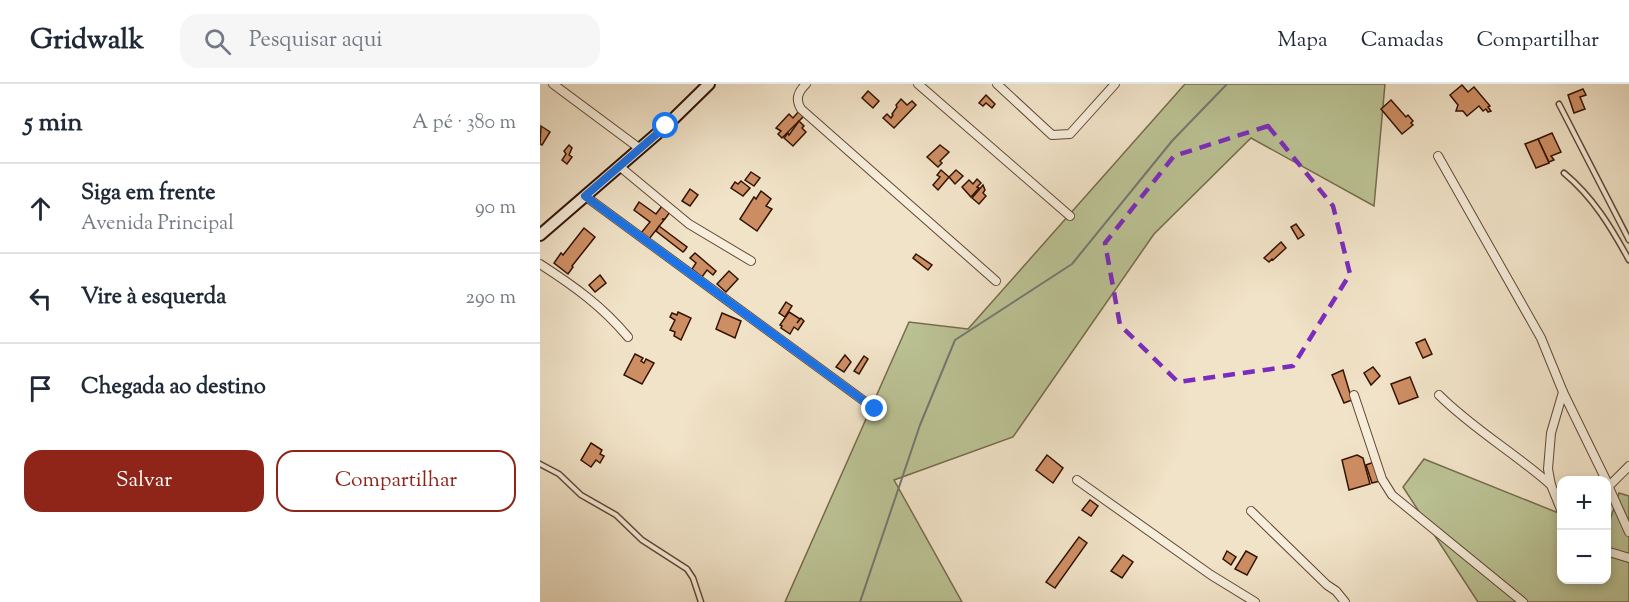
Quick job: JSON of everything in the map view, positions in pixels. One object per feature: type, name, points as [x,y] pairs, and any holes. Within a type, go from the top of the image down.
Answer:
[{"type":"street","points":[[553,84],[639,148]]},
{"type":"street","points":[[540,235],[666,126],[708,84]]},
{"type":"street","points":[[806,84],[797,96],[801,109],[996,280]]},
{"type":"street","points":[[918,84],[1070,216]]},
{"type":"street","points":[[997,84],[1052,135],[1070,134],[1115,84]]},
{"type":"street","points":[[1438,156],[1541,338],[1563,392],[1604,476]]},
{"type":"street","points":[[619,166],[688,224],[751,261]]},
{"type":"street","points":[[585,196],[875,409]]},
{"type":"street","points":[[540,264],[578,288],[616,322],[628,337]]},
{"type":"street","points":[[1557,500],[1548,469],[1551,433],[1563,392]]},
{"type":"street","points":[[1354,395],[1382,479],[1392,495],[1523,602]]},
{"type":"street","points":[[1440,395],[1458,414],[1486,433],[1551,485]]},
{"type":"street","points":[[1611,479],[1629,466]]},
{"type":"street","points":[[1077,480],[1211,575],[1255,602]]},
{"type":"street","points":[[1611,491],[1629,532]]},
{"type":"street","points":[[1251,511],[1345,602]]},
{"type":"street","points":[[1611,553],[1629,558]]},
{"type":"lane","points":[[1559,104],[1629,240]]},
{"type":"lane","points":[[1564,173],[1584,189],[1612,229],[1629,260]]},
{"type":"lane","points":[[540,464],[559,474],[581,495],[616,515],[642,540],[687,569],[693,578],[701,602]]},
{"type":"highlighted area","points":[[1268,126],[1333,206],[1350,274],[1293,366],[1178,382],[1120,325],[1105,243],[1174,156]]},
{"type":"green space","points":[[1185,84],[1385,84],[1374,206],[1251,138],[1154,234],[1013,437],[894,480],[962,602],[785,602],[909,322],[968,329]]},
{"type":"green space","points":[[1424,459],[1557,512],[1557,584],[1611,584],[1611,517],[1619,493],[1629,496],[1629,602],[1478,602],[1403,487]]},
{"type":"building","points":[[1462,85],[1468,92],[1474,87],[1490,106],[1488,107],[1491,111],[1488,112],[1486,109],[1483,111],[1479,106],[1467,116],[1463,111],[1456,111],[1458,105],[1450,95]]},
{"type":"building","points":[[1583,89],[1586,95],[1580,97],[1585,109],[1574,113],[1568,95]]},
{"type":"building","points":[[868,91],[879,101],[873,108],[862,98]]},
{"type":"building","points":[[986,95],[995,104],[992,108],[986,103],[983,106],[979,103]]},
{"type":"building","points":[[901,99],[907,105],[912,101],[916,105],[894,128],[883,118],[887,114],[891,118]]},
{"type":"building","points":[[1391,100],[1406,117],[1408,115],[1413,121],[1411,123],[1413,125],[1402,134],[1381,109]]},
{"type":"building","points":[[799,111],[804,116],[782,138],[778,134],[781,131],[776,128],[789,114],[793,118]]},
{"type":"building","points":[[799,121],[806,132],[793,146],[784,138]]},
{"type":"building","points":[[541,126],[550,132],[542,145],[540,144]]},
{"type":"building","points":[[1552,133],[1561,152],[1551,156],[1554,160],[1549,162],[1538,139]]},
{"type":"building","points":[[1538,139],[1549,163],[1536,168],[1525,144]]},
{"type":"building","points":[[569,145],[572,148],[569,155],[572,157],[567,164],[562,160],[566,154],[564,151]]},
{"type":"building","points":[[940,145],[949,152],[940,161],[942,163],[938,167],[927,157]]},
{"type":"building","points":[[941,170],[949,177],[938,190],[933,185],[940,177],[937,175]]},
{"type":"building","points":[[956,170],[963,176],[955,184],[949,177]]},
{"type":"building","points":[[751,172],[760,178],[754,186],[745,180]]},
{"type":"building","points":[[977,179],[981,183],[971,197],[962,187],[969,180],[973,184]]},
{"type":"building","points":[[741,181],[750,188],[743,196],[731,188],[735,182],[738,184]]},
{"type":"building","points":[[983,185],[985,190],[983,193],[986,196],[979,204],[972,198]]},
{"type":"building","points":[[690,189],[698,195],[690,206],[682,201]]},
{"type":"building","points":[[761,191],[771,199],[766,206],[772,209],[757,231],[740,219],[754,197],[756,199]]},
{"type":"building","points":[[639,202],[656,214],[662,206],[670,212],[665,219],[662,219],[664,220],[649,239],[641,233],[650,222],[634,210]]},
{"type":"building","points":[[1296,224],[1304,235],[1298,239],[1291,227]]},
{"type":"building","points":[[659,226],[687,247],[683,252],[656,231]]},
{"type":"building","points":[[584,228],[595,237],[568,274],[554,263]]},
{"type":"building","points":[[1281,242],[1286,248],[1269,262],[1264,258]]},
{"type":"building","points":[[695,253],[716,271],[713,275],[707,270],[702,277],[692,269],[696,263],[690,258]]},
{"type":"building","points":[[916,254],[932,265],[928,270],[913,258]]},
{"type":"building","points":[[729,271],[738,279],[726,292],[717,284]]},
{"type":"building","points":[[600,275],[606,283],[595,292],[589,285]]},
{"type":"building","points":[[786,302],[792,306],[785,317],[779,313]]},
{"type":"building","points":[[678,312],[691,318],[681,340],[674,336],[675,332],[670,330],[675,320],[670,317],[672,313],[677,315]]},
{"type":"building","points":[[789,312],[800,319],[797,323],[801,318],[804,321],[798,330],[794,327],[790,334],[780,325]]},
{"type":"building","points":[[722,313],[741,321],[735,338],[716,329]]},
{"type":"building","points":[[1425,339],[1432,354],[1423,358],[1416,343]]},
{"type":"building","points":[[635,354],[643,358],[641,361],[644,363],[646,359],[654,363],[642,384],[624,375]]},
{"type":"building","points":[[845,355],[851,362],[844,372],[836,367]]},
{"type":"building","points":[[864,356],[868,359],[859,374],[854,371]]},
{"type":"building","points":[[1373,367],[1380,376],[1371,385],[1364,373]]},
{"type":"building","points":[[1343,370],[1352,400],[1344,403],[1332,375]]},
{"type":"building","points":[[1410,377],[1418,397],[1399,404],[1391,384]]},
{"type":"building","points":[[591,443],[602,450],[600,454],[604,456],[600,463],[596,460],[591,467],[581,460]]},
{"type":"building","points":[[1047,455],[1063,468],[1053,483],[1036,470]]},
{"type":"building","points":[[1357,455],[1363,458],[1370,484],[1349,490],[1342,460]]},
{"type":"building","points":[[1374,462],[1380,481],[1372,483],[1366,465]]},
{"type":"building","points":[[1090,500],[1098,506],[1091,516],[1082,510]]},
{"type":"building","points":[[1079,537],[1087,543],[1055,588],[1046,582]]},
{"type":"building","points":[[1227,551],[1236,557],[1231,565],[1223,559]]},
{"type":"building","points":[[1246,551],[1257,557],[1247,575],[1235,569]]},
{"type":"building","points":[[1123,555],[1133,562],[1122,578],[1111,571]]},
{"type":"waterway","points":[[860,602],[920,425],[955,340],[1072,264],[1172,141],[1227,84]]},
{"type":"route","points":[[666,126],[585,196],[875,409]]}]
